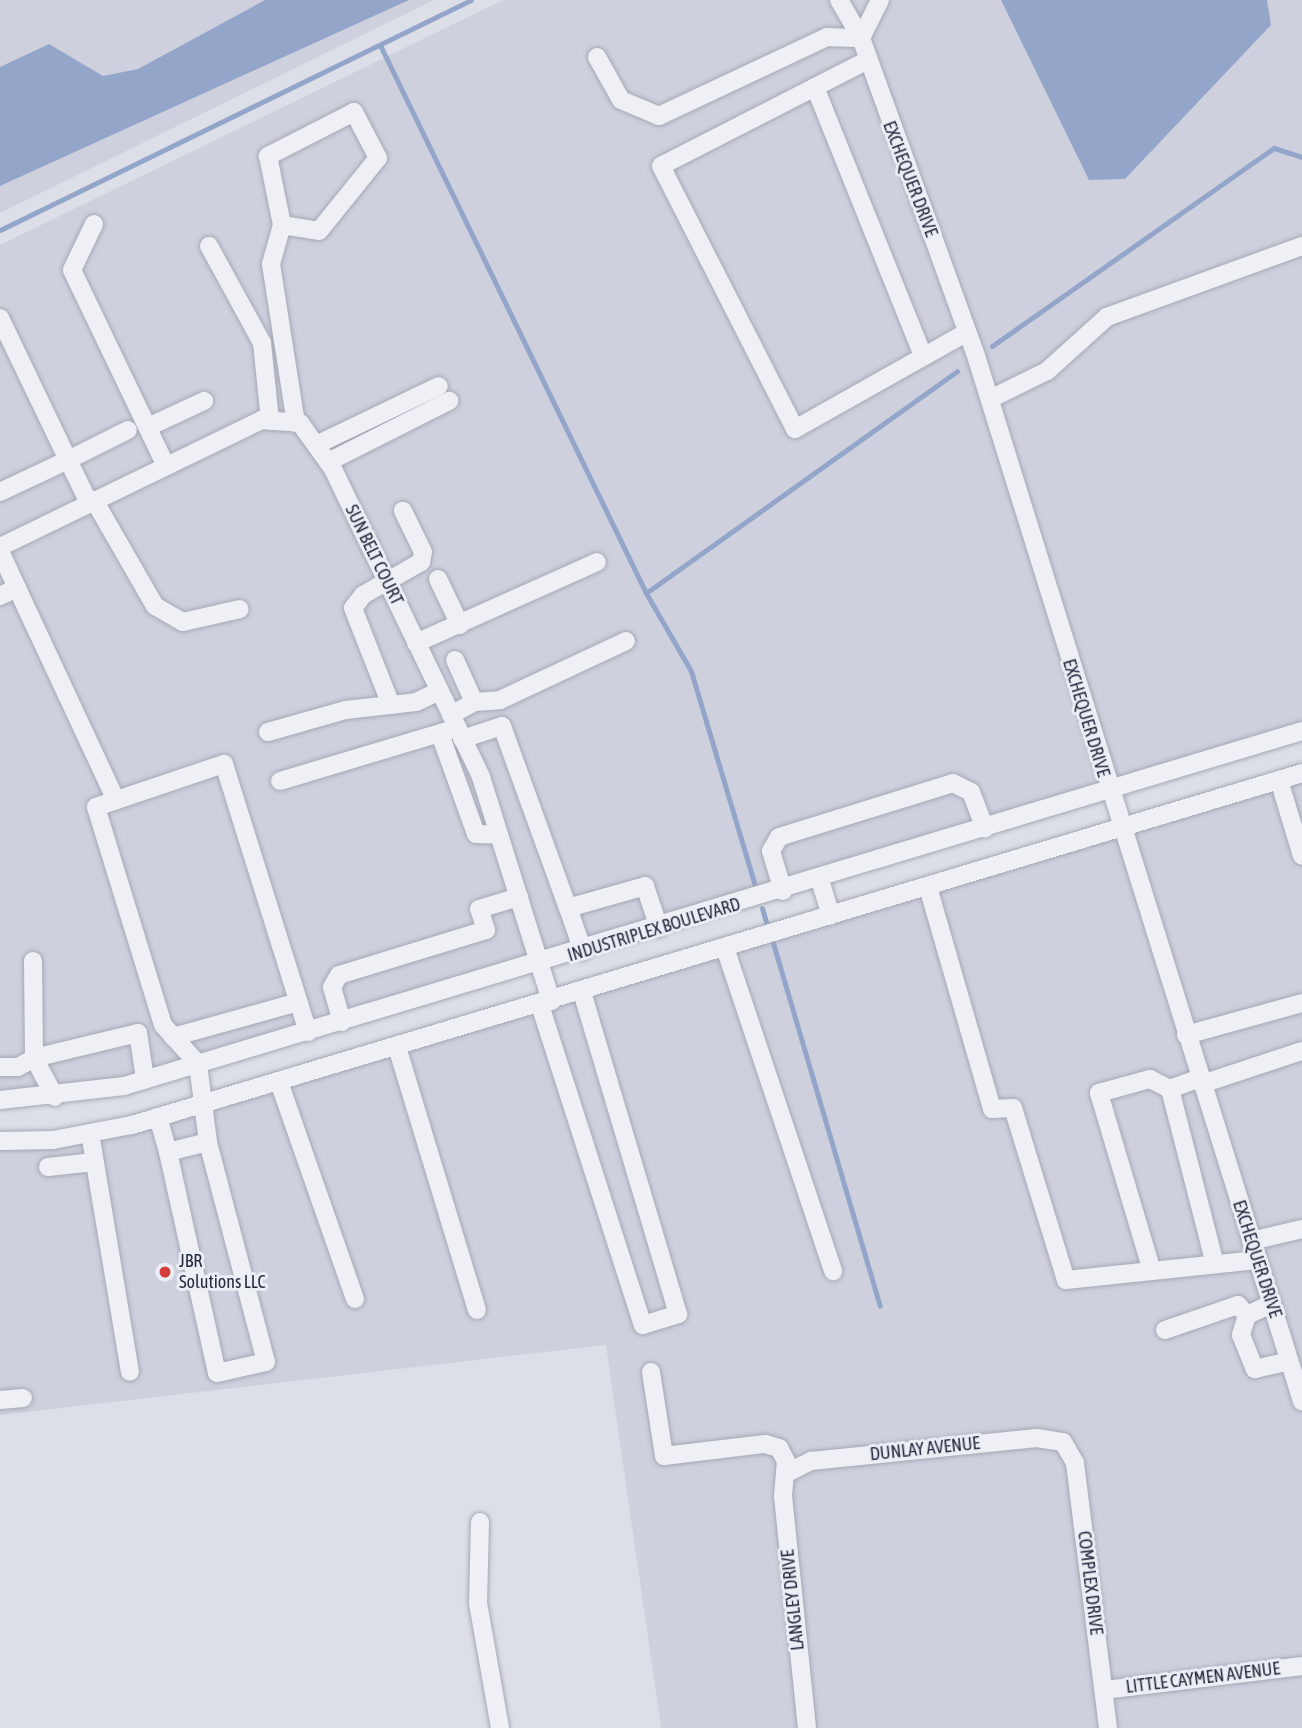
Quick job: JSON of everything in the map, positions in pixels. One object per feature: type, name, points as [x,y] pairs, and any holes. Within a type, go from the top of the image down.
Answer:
[{"type":"street","name":"EXCHEQUER DRIVE","points":[[839,0],[861,38],[866,61],[990,399],[1108,790],[1289,1361],[1299,1379],[1302,1401]]},
{"type":"street","points":[[597,57],[621,100],[659,116],[827,37],[861,38],[880,0]]},
{"type":"street","points":[[866,61],[661,166],[795,429],[967,331]]},
{"type":"street","points":[[815,87],[923,356]]},
{"type":"street","points":[[116,800],[0,549],[92,501],[270,421],[296,423],[271,264],[282,225],[268,156],[354,112],[378,158],[319,231],[282,225]]},
{"type":"street","points":[[94,224],[72,270],[166,466]]},
{"type":"street","points":[[209,246],[262,343],[270,421]]},
{"type":"street","points":[[990,399],[1047,371],[1107,317],[1302,246]]},
{"type":"street","points":[[0,318],[68,460],[155,606],[183,622],[240,609]]},
{"type":"street","points":[[316,445],[444,394],[328,462]]},
{"type":"street","points":[[148,427],[204,401]]},
{"type":"street","name":"SUN BELT COURT","points":[[296,423],[328,462],[457,727],[499,835],[541,964],[545,1003],[643,1325],[678,1314],[582,992]]},
{"type":"street","points":[[0,492],[128,430]]},
{"type":"street","points":[[391,705],[353,608],[387,582],[421,562],[423,552],[403,511]]},
{"type":"street","points":[[416,643],[597,562]]},
{"type":"street","points":[[438,579],[460,625]]},
{"type":"street","points":[[0,596],[17,588]]},
{"type":"street","points":[[474,702],[500,700],[626,641]]},
{"type":"street","points":[[455,660],[474,702]]},
{"type":"street","points":[[268,732],[391,705],[440,691]]},
{"type":"street","points":[[457,727],[474,702]]},
{"type":"street","points":[[279,781],[457,727],[502,726],[583,951]]},
{"type":"street","name":"INDUSTRIPLEX BOULEVARD","points":[[5,1100],[55,1097],[145,1079],[198,1064],[820,880],[1302,731]]},
{"type":"street","points":[[440,734],[476,834],[499,835]]},
{"type":"street","points":[[158,1117],[217,1373],[266,1362],[208,1142],[201,1104],[198,1064],[173,1037],[160,1017],[96,807],[224,764],[308,1032]]},
{"type":"street","points":[[0,1141],[90,1133],[158,1117],[582,992],[1302,773]]},
{"type":"street","points":[[1279,780],[1302,856]]},
{"type":"street","points":[[783,891],[771,851],[779,837],[879,806],[965,785],[985,828]]},
{"type":"street","points":[[820,880],[831,915]]},
{"type":"street","points":[[568,908],[645,886],[659,928]]},
{"type":"street","points":[[928,887],[992,1109],[1013,1108],[1066,1280],[1257,1260]]},
{"type":"street","points":[[342,1022],[332,987],[339,975],[486,930],[480,909],[519,897]]},
{"type":"street","points":[[725,948],[834,1271]]},
{"type":"street","points":[[33,961],[34,1058],[55,1097]]},
{"type":"street","points":[[173,1037],[298,1002]]},
{"type":"street","points":[[1186,1035],[1302,1003]]},
{"type":"street","points":[[145,1079],[138,1033],[142,1024],[160,1017]]},
{"type":"street","points":[[5,1100],[9,1067],[34,1058],[138,1033]]},
{"type":"street","points":[[397,1047],[477,1310]]},
{"type":"street","points":[[1152,1271],[1100,1093],[1150,1079],[1170,1090],[1302,1051]]},
{"type":"street","points":[[279,1082],[355,1299]]},
{"type":"street","points":[[1170,1090],[1215,1265]]},
{"type":"street","points":[[90,1133],[130,1372]]},
{"type":"street","points":[[168,1153],[208,1142]]},
{"type":"street","points":[[48,1167],[94,1162]]},
{"type":"street","points":[[1251,1241],[1302,1229]]},
{"type":"street","points":[[1271,1304],[1247,1315],[1241,1335],[1255,1369],[1289,1361]]},
{"type":"street","points":[[1165,1331],[1237,1306],[1247,1315]]},
{"type":"street","points":[[651,1372],[664,1456],[773,1445],[789,1472]]},
{"type":"street","points":[[0,1400],[23,1398]]},
{"type":"street","name":"DUNLAY AVENUE","points":[[789,1472],[811,1461],[1037,1437],[1063,1442]]},
{"type":"street","name":"COMPLEX DRIVE","points":[[1063,1442],[1075,1463],[1108,1728]]},
{"type":"street","name":"LANGLEY DRIVE","points":[[789,1472],[783,1496],[807,1728]]},
{"type":"street","points":[[480,1522],[478,1603],[500,1728]]},
{"type":"street","name":"LITTLE CAYMEN AVENUE","points":[[1104,1690],[1302,1666]]},
{"type":"shaded area","points":[[0,0],[434,0],[0,213]]},
{"type":"shaded area","points":[[503,0],[1302,0],[1302,731],[124,1086],[0,1100],[0,245]]},
{"type":"shaded area","points":[[1302,773],[1302,1728],[661,1728],[606,1345],[0,1415],[0,1141],[53,1140]]},
{"type":"water","points":[[265,0],[409,0],[0,186],[0,67],[49,44],[103,76],[138,69]]},
{"type":"water","points":[[1001,0],[1267,0],[1271,25],[1125,179],[1089,180]]},
{"type":"waterway","points":[[0,230],[471,0]]},
{"type":"waterway","points":[[380,45],[646,593],[957,371]]},
{"type":"waterway","points":[[992,346],[1274,148],[1302,157]]},
{"type":"waterway","points":[[646,593],[691,671],[756,889]]},
{"type":"waterway","points":[[762,908],[767,925]]},
{"type":"waterway","points":[[773,943],[880,1306]]},
{"type":"place","name":"JBR Solutions LLC","points":[[165,1272]]}]
